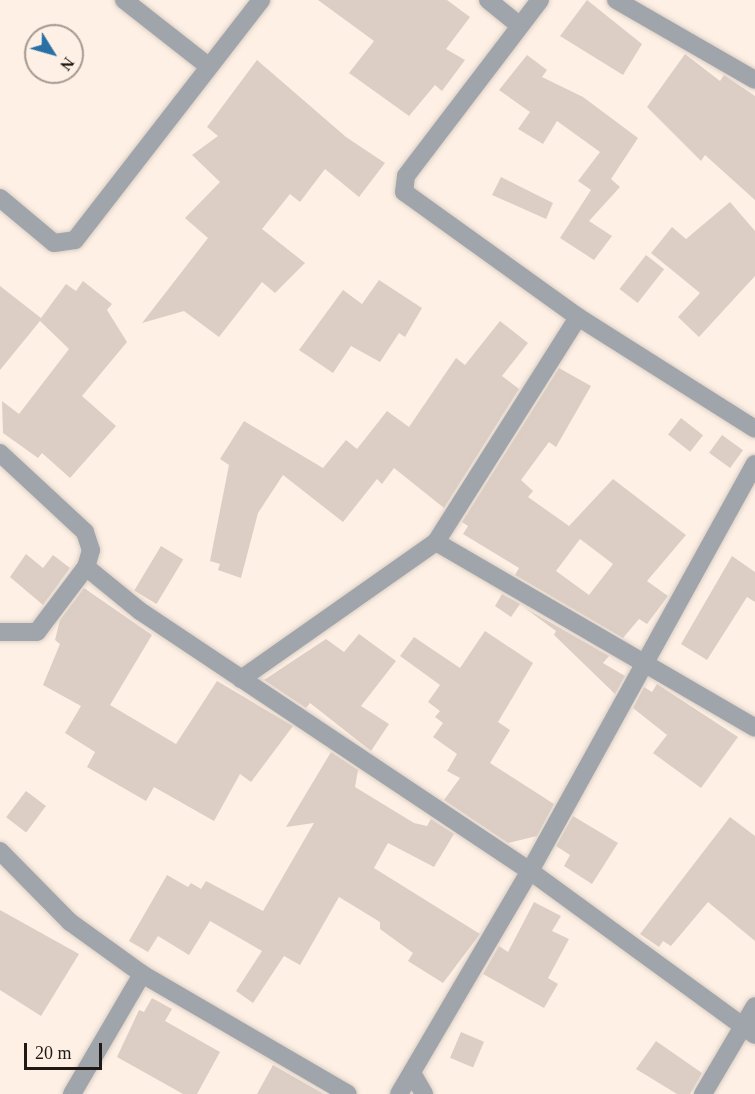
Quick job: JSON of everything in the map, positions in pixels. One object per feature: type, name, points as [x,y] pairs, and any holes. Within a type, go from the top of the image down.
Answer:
[{"type":"street","points":[[124,0],[207,65]]},
{"type":"street","points":[[0,198],[54,243],[75,240],[207,65],[261,0]]},
{"type":"street","points":[[488,0],[520,26]]},
{"type":"street","points":[[540,0],[406,176],[404,192],[578,317],[755,429]]},
{"type":"street","points":[[616,0],[755,80]]},
{"type":"street","points":[[241,679],[436,542],[578,317]]},
{"type":"street","points":[[0,453],[86,532],[91,550],[86,567],[37,632],[0,632]]},
{"type":"street","points":[[399,1094],[530,872],[755,464]]},
{"type":"street","points":[[436,542],[645,661],[755,728]]},
{"type":"street","points":[[86,567],[140,611],[530,872],[749,1030]]},
{"type":"street","points":[[0,851],[69,922],[142,974],[348,1094]]},
{"type":"street","points":[[73,1093],[142,974]]},
{"type":"street","points":[[703,1094],[749,1030],[755,1006]]},
{"type":"street","points":[[411,1073],[424,1094]]},
{"type":"building","points":[[318,0],[447,0],[470,17],[446,49],[465,60],[442,91],[435,85],[409,116],[349,73],[374,41]]},
{"type":"building","points":[[587,0],[642,44],[623,75],[560,36]]},
{"type":"building","points":[[685,54],[720,81],[724,75],[755,96],[755,200],[705,155],[701,161],[647,107]]},
{"type":"building","points":[[527,55],[547,70],[542,77],[583,97],[638,138],[611,179],[620,187],[589,221],[612,236],[594,260],[560,238],[591,190],[578,181],[600,152],[557,121],[543,144],[518,129],[530,112],[499,90]]},
{"type":"building","points":[[257,60],[346,137],[385,163],[359,197],[325,169],[300,202],[290,194],[262,229],[305,263],[275,293],[262,282],[219,337],[184,311],[142,323],[208,238],[185,218],[220,182],[192,155],[218,136],[207,127]]},
{"type":"building","points":[[501,177],[553,203],[546,219],[492,195]]},
{"type":"building","points":[[730,202],[755,231],[755,276],[699,337],[678,317],[700,293],[651,253],[672,227],[686,239]]},
{"type":"building","points":[[646,255],[664,269],[638,303],[620,289]]},
{"type":"building","points":[[379,280],[422,308],[405,337],[399,333],[380,362],[351,346],[333,373],[299,350],[343,290],[362,304]]},
{"type":"building","points":[[83,281],[112,304],[107,310],[127,342],[82,396],[116,426],[70,478],[42,453],[38,458],[3,433],[2,401],[19,414],[69,349],[40,321],[0,370],[0,286],[41,318],[66,284],[76,291]]},
{"type":"building","points":[[500,321],[528,343],[502,376],[519,389],[444,508],[394,468],[382,484],[377,479],[343,522],[283,475],[258,513],[241,578],[218,570],[220,564],[210,561],[229,465],[220,459],[244,421],[323,468],[346,440],[357,449],[387,411],[409,427],[456,358],[465,365]]},
{"type":"building","points":[[559,368],[591,386],[556,447],[549,442],[521,480],[533,491],[528,497],[569,526],[613,479],[686,535],[647,581],[668,596],[647,624],[639,619],[623,638],[515,575],[519,568],[463,534],[468,526],[462,522]],"holes":[[[580,539],[613,564],[589,595],[556,571]]]},
{"type":"building","points":[[681,418],[703,435],[690,452],[668,435]]},
{"type":"building","points":[[722,435],[743,450],[730,468],[709,453]]},
{"type":"building","points":[[161,546],[183,559],[157,604],[134,591]]},
{"type":"building","points":[[26,554],[43,568],[53,555],[70,568],[43,605],[10,577]]},
{"type":"building","points":[[732,556],[755,572],[755,602],[747,597],[707,660],[681,644]]},
{"type":"building","points":[[84,588],[152,635],[110,705],[176,744],[217,681],[293,726],[251,782],[240,774],[214,821],[154,787],[146,801],[87,767],[95,752],[65,733],[81,706],[43,685],[60,644],[55,640],[60,620]]},
{"type":"building","points":[[502,594],[520,604],[511,617],[495,606]]},
{"type":"building","points":[[525,608],[609,656],[603,663],[625,676],[615,694],[554,635],[556,631]]},
{"type":"building","points":[[485,631],[533,663],[498,722],[510,730],[490,763],[554,804],[537,836],[508,843],[444,800],[460,778],[447,771],[457,754],[433,737],[443,723],[435,717],[440,711],[428,702],[440,685],[400,656],[414,637],[460,668]]},
{"type":"building","points":[[359,634],[396,661],[361,706],[389,724],[371,751],[310,703],[306,708],[264,680],[326,639],[344,652]]},
{"type":"building","points":[[657,684],[738,737],[701,788],[653,753],[667,735],[633,708],[644,687],[652,692]]},
{"type":"building","points":[[331,752],[358,770],[355,787],[414,823],[427,826],[431,819],[454,834],[434,867],[388,843],[374,868],[480,934],[443,983],[408,961],[413,953],[380,929],[380,922],[339,897],[300,965],[284,956],[253,1003],[236,991],[262,951],[210,921],[189,955],[158,936],[148,952],[129,941],[167,875],[188,887],[191,883],[201,889],[206,881],[263,911],[314,823],[286,827]]},
{"type":"building","points":[[26,791],[46,806],[26,832],[6,817]]},
{"type":"building","points":[[573,816],[618,843],[592,884],[564,866],[570,855],[556,846]]},
{"type":"building","points":[[730,817],[755,836],[755,941],[708,902],[671,946],[663,941],[659,947],[640,934]]},
{"type":"building","points":[[534,902],[561,916],[552,931],[569,939],[548,978],[558,984],[544,1008],[483,974],[499,946],[508,952]]},
{"type":"building","points":[[0,910],[79,954],[41,1016],[0,990]]},
{"type":"building","points":[[152,998],[172,1009],[165,1021],[220,1052],[197,1094],[183,1094],[117,1057],[139,1010],[144,1012]]},
{"type":"building","points":[[461,1032],[484,1042],[473,1068],[450,1058]]},
{"type":"building","points":[[656,1041],[702,1073],[690,1094],[677,1094],[636,1069]]},
{"type":"building","points":[[273,1065],[324,1094],[257,1094]]}]
